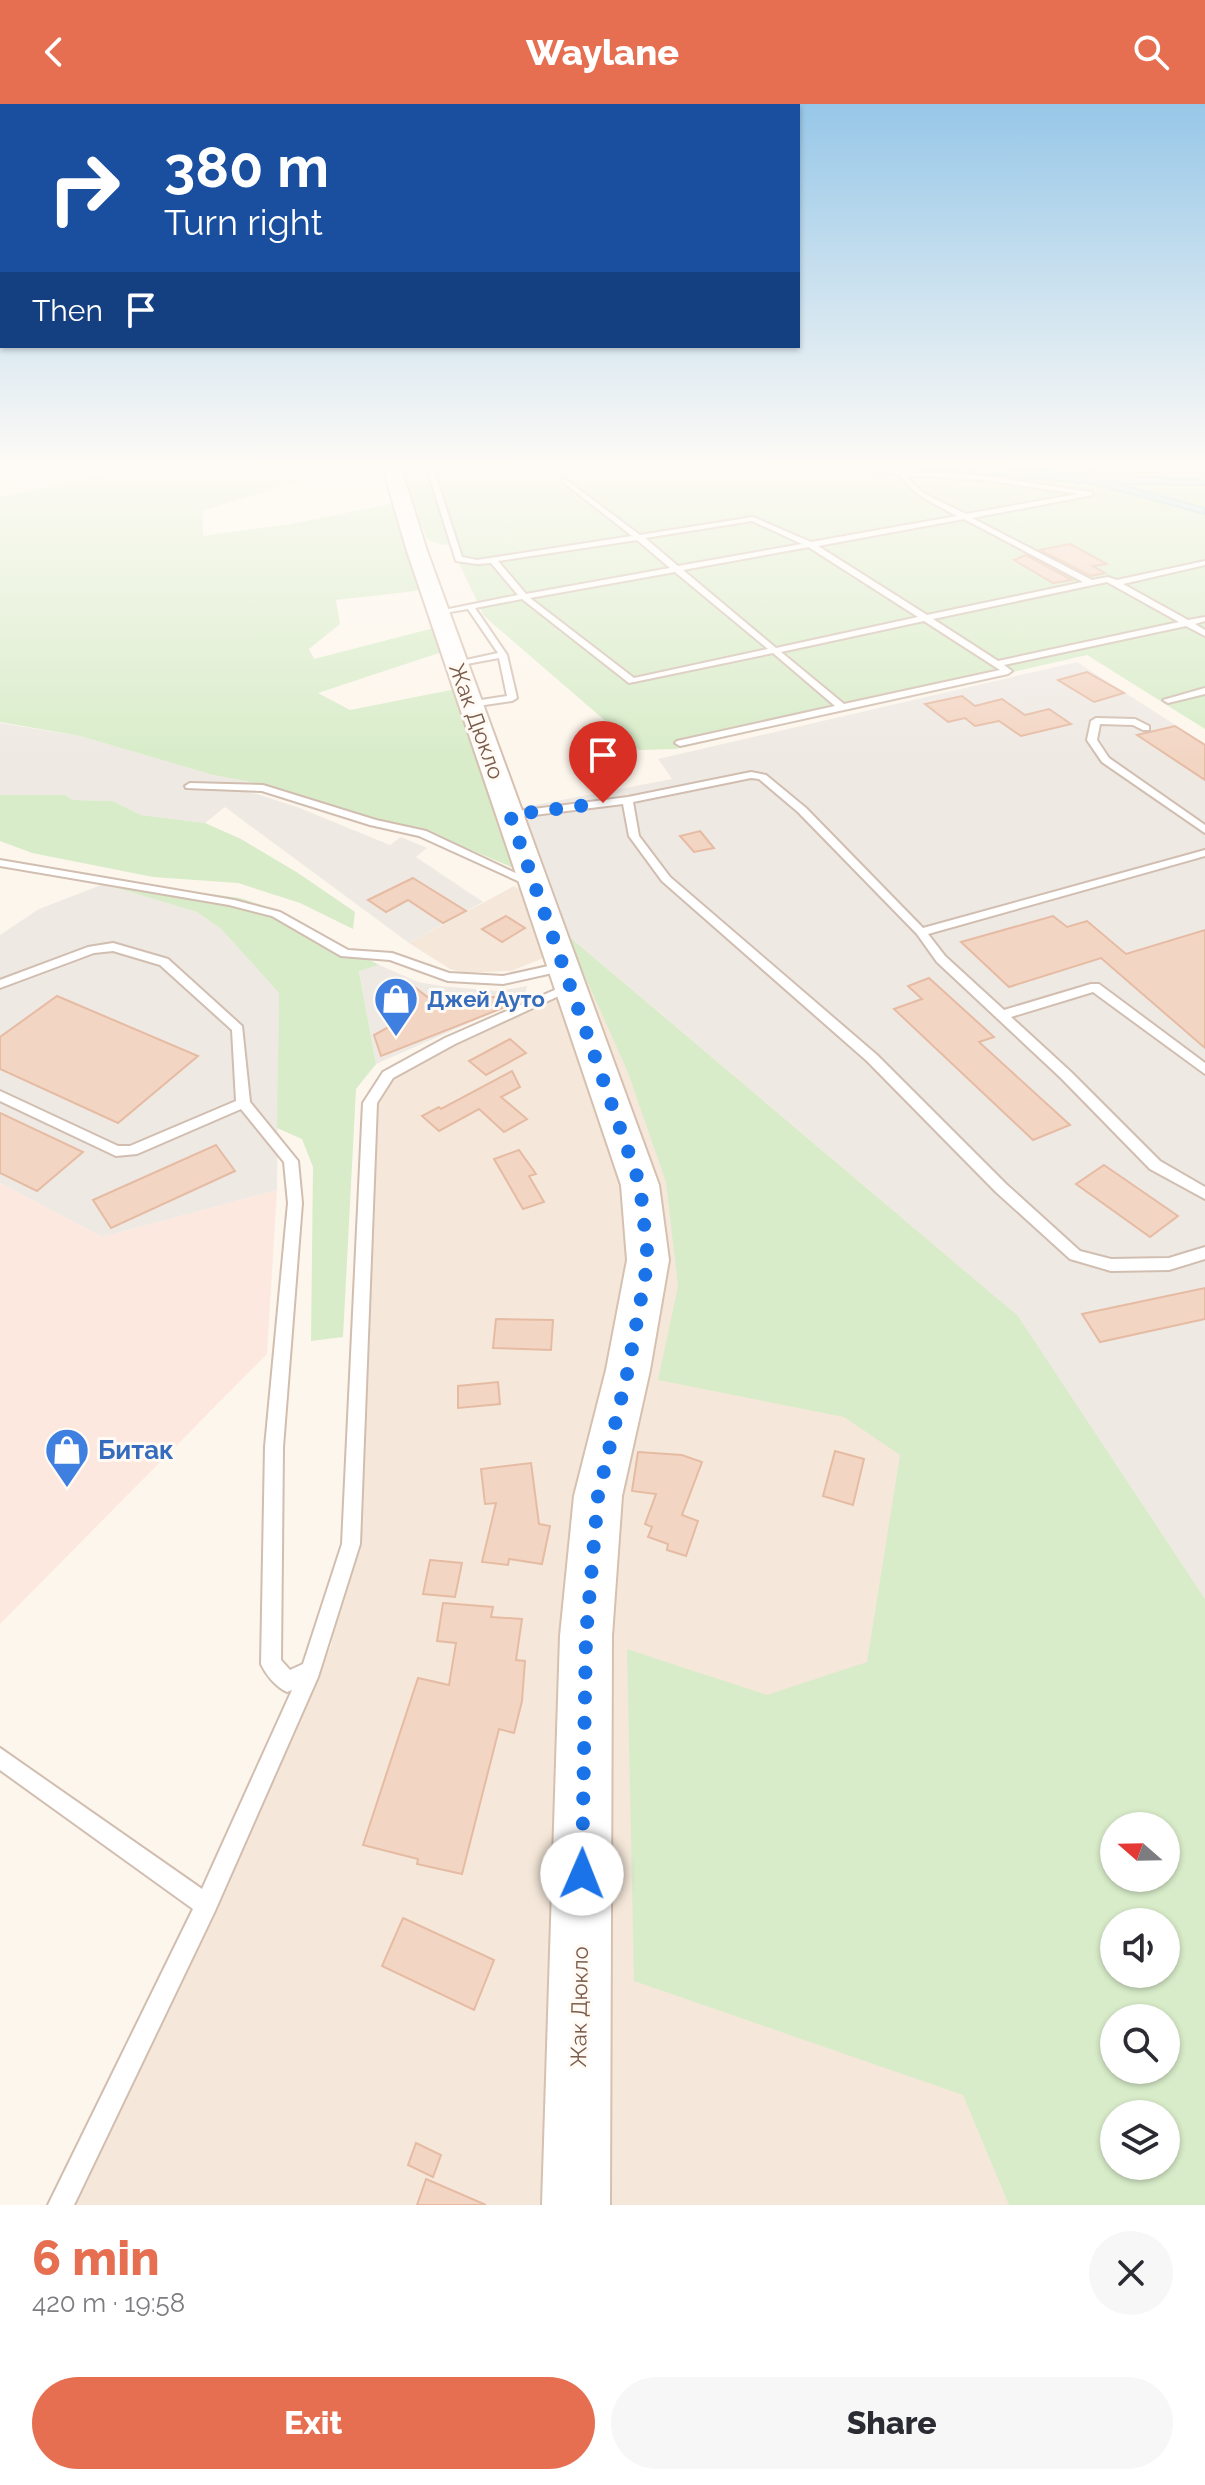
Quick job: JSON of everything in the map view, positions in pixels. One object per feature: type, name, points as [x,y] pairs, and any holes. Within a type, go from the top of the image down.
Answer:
[{"type":"street","name":"Жак Дюкло","points":[[422,563],[640,1185],[648,1260],[628,1370],[598,1496],[586,1636],[576,2205]]},
{"type":"lane","points":[[496,563],[525,598],[632,681],[1108,579],[1205,633]]},
{"type":"lane","points":[[666,563],[842,707]]},
{"type":"lane","points":[[438,612],[714,563]]},
{"type":"lane","points":[[680,743],[1008,671],[839,563]]},
{"type":"lane","points":[[1053,563],[1091,583]]},
{"type":"lane","points":[[1116,583],[1205,563]]},
{"type":"lane","points":[[470,606],[503,655],[512,698],[471,704]]},
{"type":"lane","points":[[995,664],[1205,619]]},
{"type":"lane","points":[[456,663],[503,655]]},
{"type":"lane","points":[[1168,700],[1205,691]]},
{"type":"lane","points":[[1146,728],[1135,722],[1096,721],[1092,740],[1105,760],[1205,830]]},
{"type":"lane","points":[[510,815],[628,800],[751,775],[762,777],[802,810],[921,932],[941,959],[1155,1165],[1205,1194]]},
{"type":"lane","points":[[190,786],[263,788],[374,823],[422,833],[533,884]]},
{"type":"lane","points":[[628,800],[634,836],[666,879],[872,1058],[1001,1188],[1075,1255],[1111,1265],[1169,1264],[1205,1253]]},
{"type":"lane","points":[[921,932],[1205,853]]},
{"type":"lane","points":[[0,863],[230,902],[276,914],[345,953],[392,957],[448,977],[503,980],[566,978]]},
{"type":"lane","points":[[0,984],[101,947],[113,947],[164,962],[238,1029],[243,1103],[291,1161],[295,1203],[274,1447],[271,1664],[287,1682],[311,1670]]},
{"type":"lane","points":[[61,2205],[206,1905],[311,1670],[351,1544],[370,1103],[388,1075],[566,978]]},
{"type":"lane","points":[[1002,1015],[1095,987],[1205,1070]]},
{"type":"lane","points":[[0,1096],[116,1151],[145,1147],[243,1103]]},
{"type":"lane","points":[[0,1758],[206,1905]]},
{"type":"shaded area","points":[[1077,662],[1205,744],[1205,1599],[1018,1316],[543,914],[509,810],[672,779],[658,759]]},
{"type":"shaded area","points":[[0,723],[80,736],[213,775],[256,783],[243,793],[247,791],[297,807],[390,845],[401,837],[427,848],[416,857],[483,902],[409,943],[225,807],[205,823],[141,815],[113,801],[73,800],[65,795],[0,795]]},
{"type":"shaded area","points":[[104,884],[197,912],[221,929],[279,993],[277,1190],[102,1237],[0,1183],[0,935],[39,909]]},
{"type":"shaded area","points":[[514,886],[526,893],[548,952],[541,959],[511,971],[465,973],[450,969],[409,943]]},
{"type":"shaded area","points":[[543,914],[1018,1316],[1205,1599],[1205,2205],[61,2205],[331,1646],[351,1544],[370,1103],[388,1075],[569,988]]},
{"type":"shaded area","points":[[379,965],[418,982],[441,986],[497,991],[527,986],[524,999],[376,1064],[359,970]]},
{"type":"shaded area","name":"Битак","points":[[0,1183],[102,1237],[277,1190],[267,1354],[0,1624]]},
{"type":"green space","points":[[0,563],[416,563],[424,590],[336,600],[340,624],[309,649],[314,659],[434,628],[442,652],[318,693],[350,710],[456,689],[518,870],[422,829],[374,820],[256,783],[213,775],[80,736],[0,722]]},
{"type":"green space","points":[[459,563],[1205,563],[1205,729],[1087,655],[675,749],[639,750],[484,616]]},
{"type":"green space","points":[[0,795],[65,795],[73,800],[113,801],[141,815],[205,823],[241,839],[355,912],[353,929],[300,903],[238,883],[153,877],[32,853],[0,841]]},
{"type":"green space","points":[[111,881],[240,898],[281,911],[379,965],[359,971],[376,1064],[356,1089],[343,1337],[311,1341],[313,1167],[302,1139],[277,1128],[279,993],[221,929],[197,912],[104,884]]},
{"type":"green space","points":[[566,934],[1018,1316],[1205,1599],[1205,2205],[1009,2205],[963,2095],[634,1981],[627,1649],[767,1695],[867,1662],[900,1455],[844,1417],[658,1380],[678,1286],[666,1182],[627,1070]]},
{"type":"building","points":[[1019,563],[1041,563],[1072,580],[1053,583]]},
{"type":"building","points":[[1066,563],[1107,564],[1093,566],[1105,573],[1091,576]]},
{"type":"building","points":[[1087,672],[1124,693],[1094,702],[1058,680]]},
{"type":"building","points":[[962,696],[975,706],[1002,699],[1025,715],[1049,709],[1071,724],[1021,736],[999,721],[975,726],[965,718],[948,722],[925,704]]},
{"type":"building","points":[[1175,726],[1205,745],[1205,780],[1137,735]]},
{"type":"building","points":[[700,831],[714,848],[694,852],[680,836]]},
{"type":"building","points":[[413,878],[466,911],[443,923],[408,900],[386,912],[368,900]]},
{"type":"building","points":[[506,916],[525,928],[502,942],[482,929]]},
{"type":"building","points":[[1053,916],[1067,927],[1087,921],[1126,954],[1205,930],[1205,1048],[1101,958],[1009,987],[961,942]]},
{"type":"building","points":[[929,978],[994,1037],[979,1042],[1070,1125],[1033,1140],[894,1009],[922,999],[908,986]]},
{"type":"building","points":[[412,985],[435,1003],[453,993],[523,1000],[381,1056],[374,1035],[398,1022],[376,1004]]},
{"type":"building","points":[[57,996],[198,1056],[118,1123],[0,1069],[0,1037]]},
{"type":"building","points":[[510,1039],[526,1053],[486,1075],[469,1061]]},
{"type":"building","points":[[512,1071],[520,1087],[501,1097],[527,1119],[504,1132],[479,1109],[439,1131],[422,1116],[439,1107],[441,1109]]},
{"type":"building","points":[[0,1113],[83,1152],[37,1191],[0,1173]]},
{"type":"building","points":[[216,1145],[235,1171],[111,1228],[93,1200]]},
{"type":"building","points":[[519,1150],[536,1174],[529,1176],[544,1202],[523,1209],[494,1159]]},
{"type":"building","points":[[1104,1165],[1178,1216],[1150,1237],[1076,1184]]},
{"type":"building","points":[[1205,1288],[1205,1319],[1100,1342],[1082,1314]]},
{"type":"building","points":[[496,1319],[553,1320],[551,1350],[493,1348]]},
{"type":"building","points":[[498,1382],[500,1404],[458,1408],[458,1386]]},
{"type":"building","points":[[835,1451],[864,1459],[853,1505],[823,1496]]},
{"type":"building","points":[[638,1452],[682,1455],[702,1462],[682,1515],[698,1521],[686,1556],[667,1550],[668,1544],[648,1537],[652,1527],[645,1524],[656,1494],[632,1491]]},
{"type":"building","points":[[531,1463],[539,1524],[550,1526],[542,1564],[509,1559],[508,1565],[482,1562],[496,1503],[485,1504],[481,1469]]},
{"type":"building","points":[[430,1560],[462,1563],[455,1597],[423,1594]]},
{"type":"building","points":[[443,1603],[493,1607],[491,1617],[522,1619],[516,1660],[525,1661],[522,1701],[514,1733],[499,1729],[462,1874],[417,1864],[418,1859],[363,1845],[418,1678],[449,1685],[456,1643],[437,1641]]},
{"type":"building","points":[[403,1918],[494,1960],[474,2010],[382,1966]]},
{"type":"building","points":[[416,2143],[441,2155],[433,2177],[408,2165]]},
{"type":"building","points":[[426,2179],[486,2205],[417,2205]]},
{"type":"place","name":"Джей Ауто","points":[[396,1038]]},
{"type":"place","name":"Битак","points":[[67,1489]]},
{"type":"route","points":[[582,1874],[586,1636],[598,1496],[628,1370],[648,1260],[640,1185],[510,815],[603,803]]}]
